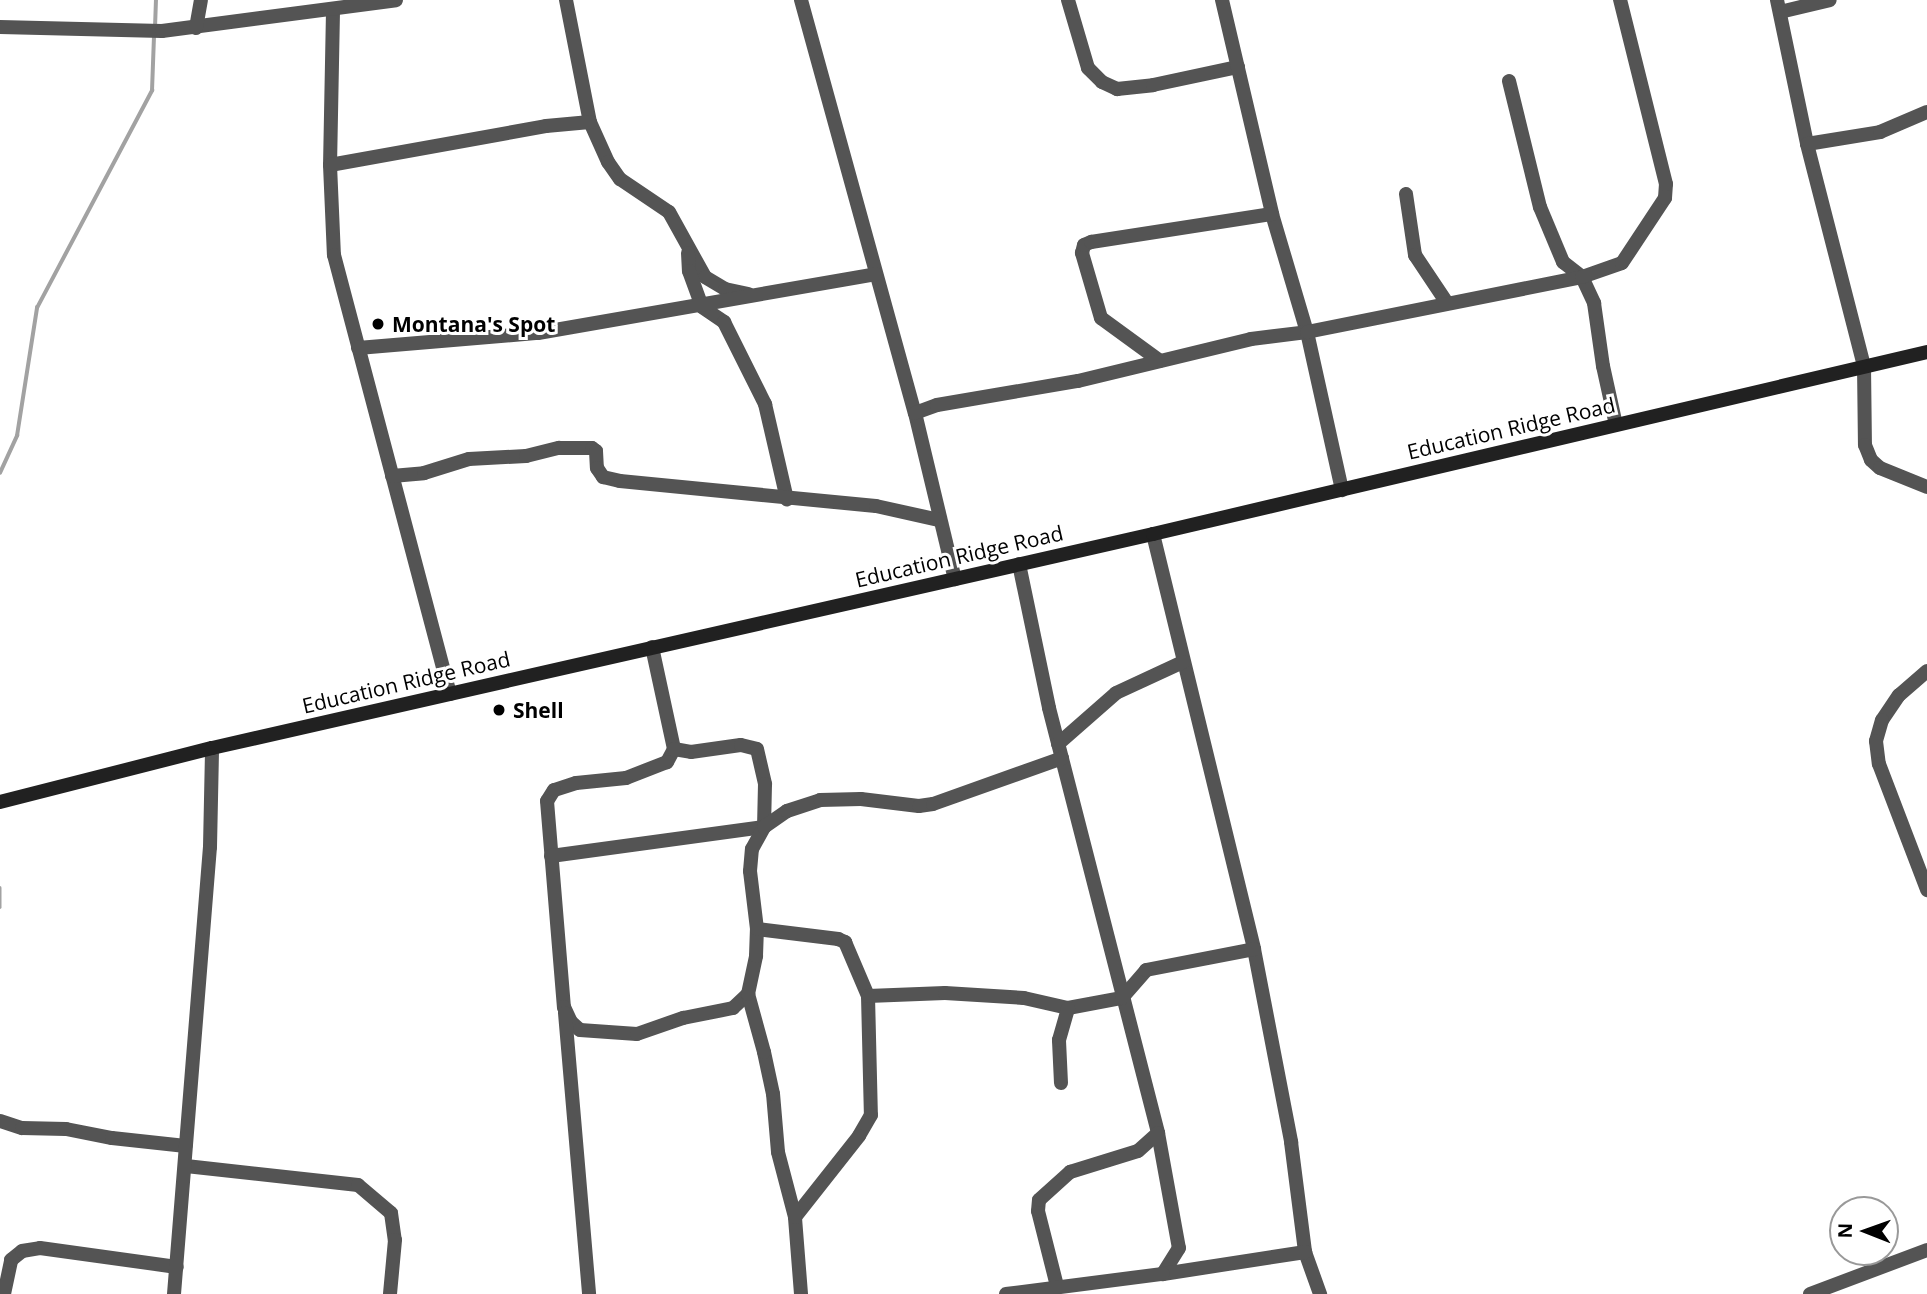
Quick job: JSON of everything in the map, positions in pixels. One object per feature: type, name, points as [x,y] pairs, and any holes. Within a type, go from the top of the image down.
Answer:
[{"type":"main road","name":"Education Ridge Road","points":[[0,802],[212,748],[1153,534],[1927,352]]},
{"type":"street","points":[[196,28],[201,0]]},
{"type":"street","points":[[0,27],[141,32],[332,11],[371,2],[396,0]]},
{"type":"street","points":[[566,0],[590,122],[608,162],[620,179],[669,212],[696,264],[713,284],[755,296]]},
{"type":"street","points":[[801,0],[915,413],[955,579]]},
{"type":"street","points":[[1068,0],[1088,68],[1117,89],[1153,85],[1238,67]]},
{"type":"street","points":[[1222,0],[1272,214],[1307,332],[1342,490]]},
{"type":"street","points":[[915,413],[937,405],[1078,381],[1251,339],[1307,332],[1598,274],[1626,259],[1666,192],[1620,0]]},
{"type":"street","points":[[1830,0],[1779,6],[1807,144],[1864,366],[1865,445],[1871,460],[1880,468],[1927,487]]},
{"type":"street","points":[[332,11],[331,165],[334,255],[450,694]]},
{"type":"street","points":[[1509,81],[1540,207],[1563,262],[1582,277],[1594,303],[1603,366],[1616,425]]},
{"type":"street","points":[[1807,144],[1880,132],[1927,112]]},
{"type":"street","points":[[331,165],[546,126],[590,122]]},
{"type":"street","points":[[1406,194],[1415,255],[1447,303]]},
{"type":"street","points":[[1160,361],[1101,318],[1082,253],[1084,246],[1091,242],[1272,214]]},
{"type":"street","points":[[688,249],[689,271],[702,307],[724,322],[765,404],[787,499]]},
{"type":"street","points":[[358,348],[538,333],[702,307],[876,274]]},
{"type":"street","points":[[392,476],[424,473],[469,459],[584,448],[596,451],[597,468],[603,477],[620,481],[876,506],[939,520]]},
{"type":"street","points":[[1153,534],[1254,949],[1291,1142],[1305,1252],[1320,1294]]},
{"type":"street","points":[[1019,564],[1058,744],[1158,1133],[1179,1248],[1163,1274]]},
{"type":"street","points":[[589,1294],[547,818],[550,794],[576,783],[626,778],[651,771],[667,762],[674,749],[652,648]]},
{"type":"street","points":[[1058,744],[1116,693],[1183,662]]},
{"type":"street","points":[[1927,671],[1899,695],[1882,720],[1876,741],[1879,764],[1927,890]]},
{"type":"street","points":[[674,749],[691,752],[741,745],[757,749],[765,783],[764,827]]},
{"type":"street","points":[[174,1294],[210,847],[212,748]]},
{"type":"street","points":[[801,1294],[794,1217],[778,1152],[773,1094],[748,994],[756,956],[757,929],[750,871],[752,849],[764,827],[787,811],[820,800],[861,799],[919,806],[933,804],[1062,758]]},
{"type":"street","points":[[551,856],[764,827]]},
{"type":"street","points":[[757,929],[845,942],[868,996],[872,1115],[859,1136],[794,1217]]},
{"type":"street","points":[[868,996],[972,995],[1024,998],[1068,1008],[1122,998],[1146,970],[1254,949]]},
{"type":"street","points":[[564,1007],[570,1023],[580,1030],[637,1034],[683,1017],[733,1008],[748,994]]},
{"type":"street","points":[[1061,1083],[1059,1040],[1068,1008]]},
{"type":"street","points":[[0,1121],[22,1128],[66,1129],[101,1137],[186,1146]]},
{"type":"street","points":[[1057,1286],[1038,1211],[1039,1200],[1070,1172],[1138,1151],[1158,1133]]},
{"type":"street","points":[[186,1166],[358,1185],[391,1213],[395,1240],[390,1294]]},
{"type":"street","points":[[4,1294],[11,1260],[22,1251],[40,1248],[177,1267]]},
{"type":"street","points":[[1810,1294],[1927,1250]]},
{"type":"street","points":[[1006,1294],[1305,1252]]},
{"type":"waterway","points":[[155,28],[156,0]]},
{"type":"waterway","points":[[0,473],[17,436],[37,308],[152,91],[154,36]]},
{"type":"waterway","points":[[0,888],[0,907]]},
{"type":"place","name":"Montana's Spot","points":[[378,324]]},
{"type":"place","name":"Shell","points":[[499,710]]}]
